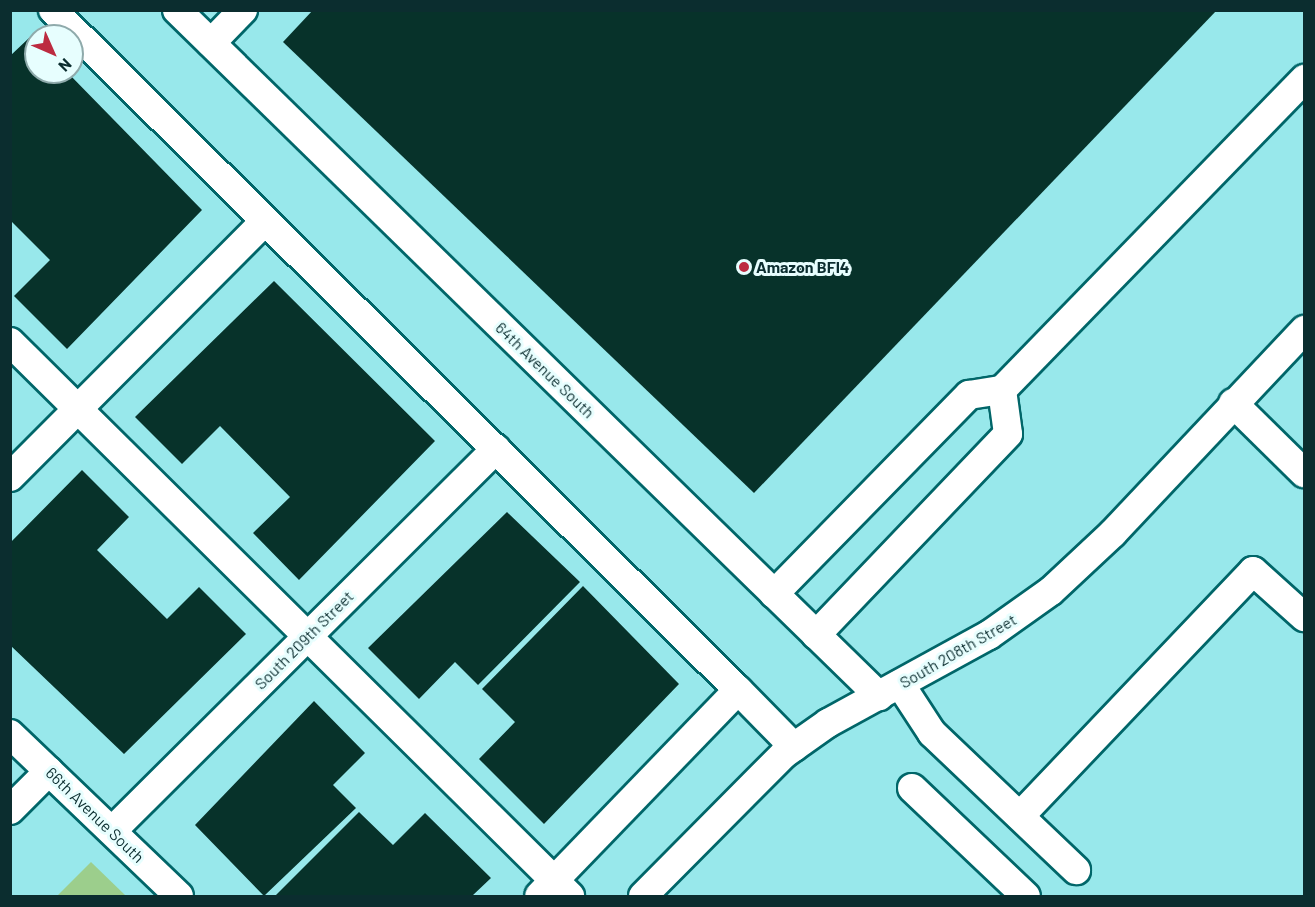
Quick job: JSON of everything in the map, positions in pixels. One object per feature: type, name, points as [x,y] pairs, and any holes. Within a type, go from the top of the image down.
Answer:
[{"type":"street","points":[[53,10],[794,747]]},
{"type":"street","name":"64th Avenue South","points":[[177,10],[816,635],[889,690],[1076,870]]},
{"type":"street","name":"64th Avenue South","points":[[186,10],[211,43]]},
{"type":"street","points":[[211,43],[243,10]]},
{"type":"street","points":[[774,594],[969,395],[1002,390],[1305,79]]},
{"type":"street","points":[[10,477],[265,221]]},
{"type":"street","name":"South 208th Street","points":[[643,897],[794,747],[889,690],[989,635],[1051,591],[1113,533],[1233,403],[1305,330]]},
{"type":"street","points":[[10,342],[308,636],[555,891],[738,690]]},
{"type":"street","points":[[816,635],[1008,434],[1002,390]]},
{"type":"street","points":[[1233,403],[1305,473]]},
{"type":"street","name":"South 209th Street","points":[[112,831],[496,449]]},
{"type":"street","points":[[1020,816],[1253,571],[1305,617]]},
{"type":"street","name":"66th Avenue South","points":[[10,734],[179,897]]},
{"type":"street","points":[[10,810],[49,771]]},
{"type":"street","points":[[912,788],[1026,897]]},
{"type":"green space","points":[[91,862],[126,896],[57,896]]},
{"type":"building","name":"Amazon BFI4","points":[[313,10],[1217,10],[754,493],[283,42]]},
{"type":"building","points":[[24,43],[24,84],[79,84],[202,210],[67,349],[14,296],[50,260],[10,220],[10,56]]},
{"type":"building","points":[[274,281],[435,441],[299,580],[253,533],[290,497],[220,426],[182,464],[135,417]]},
{"type":"building","points":[[82,470],[129,517],[97,550],[167,619],[199,587],[246,634],[124,754],[10,645],[10,543]]},
{"type":"building","points":[[507,512],[580,582],[478,685],[455,662],[419,699],[368,648]]},
{"type":"building","points":[[583,586],[679,684],[544,824],[479,759],[515,722],[482,689]]},
{"type":"building","points":[[314,701],[365,753],[333,785],[356,808],[264,896],[195,825]]},
{"type":"building","points":[[359,812],[393,845],[425,813],[491,878],[472,896],[275,896]]},
{"type":"place","name":"Amazon BFI4","points":[[744,267]]}]
